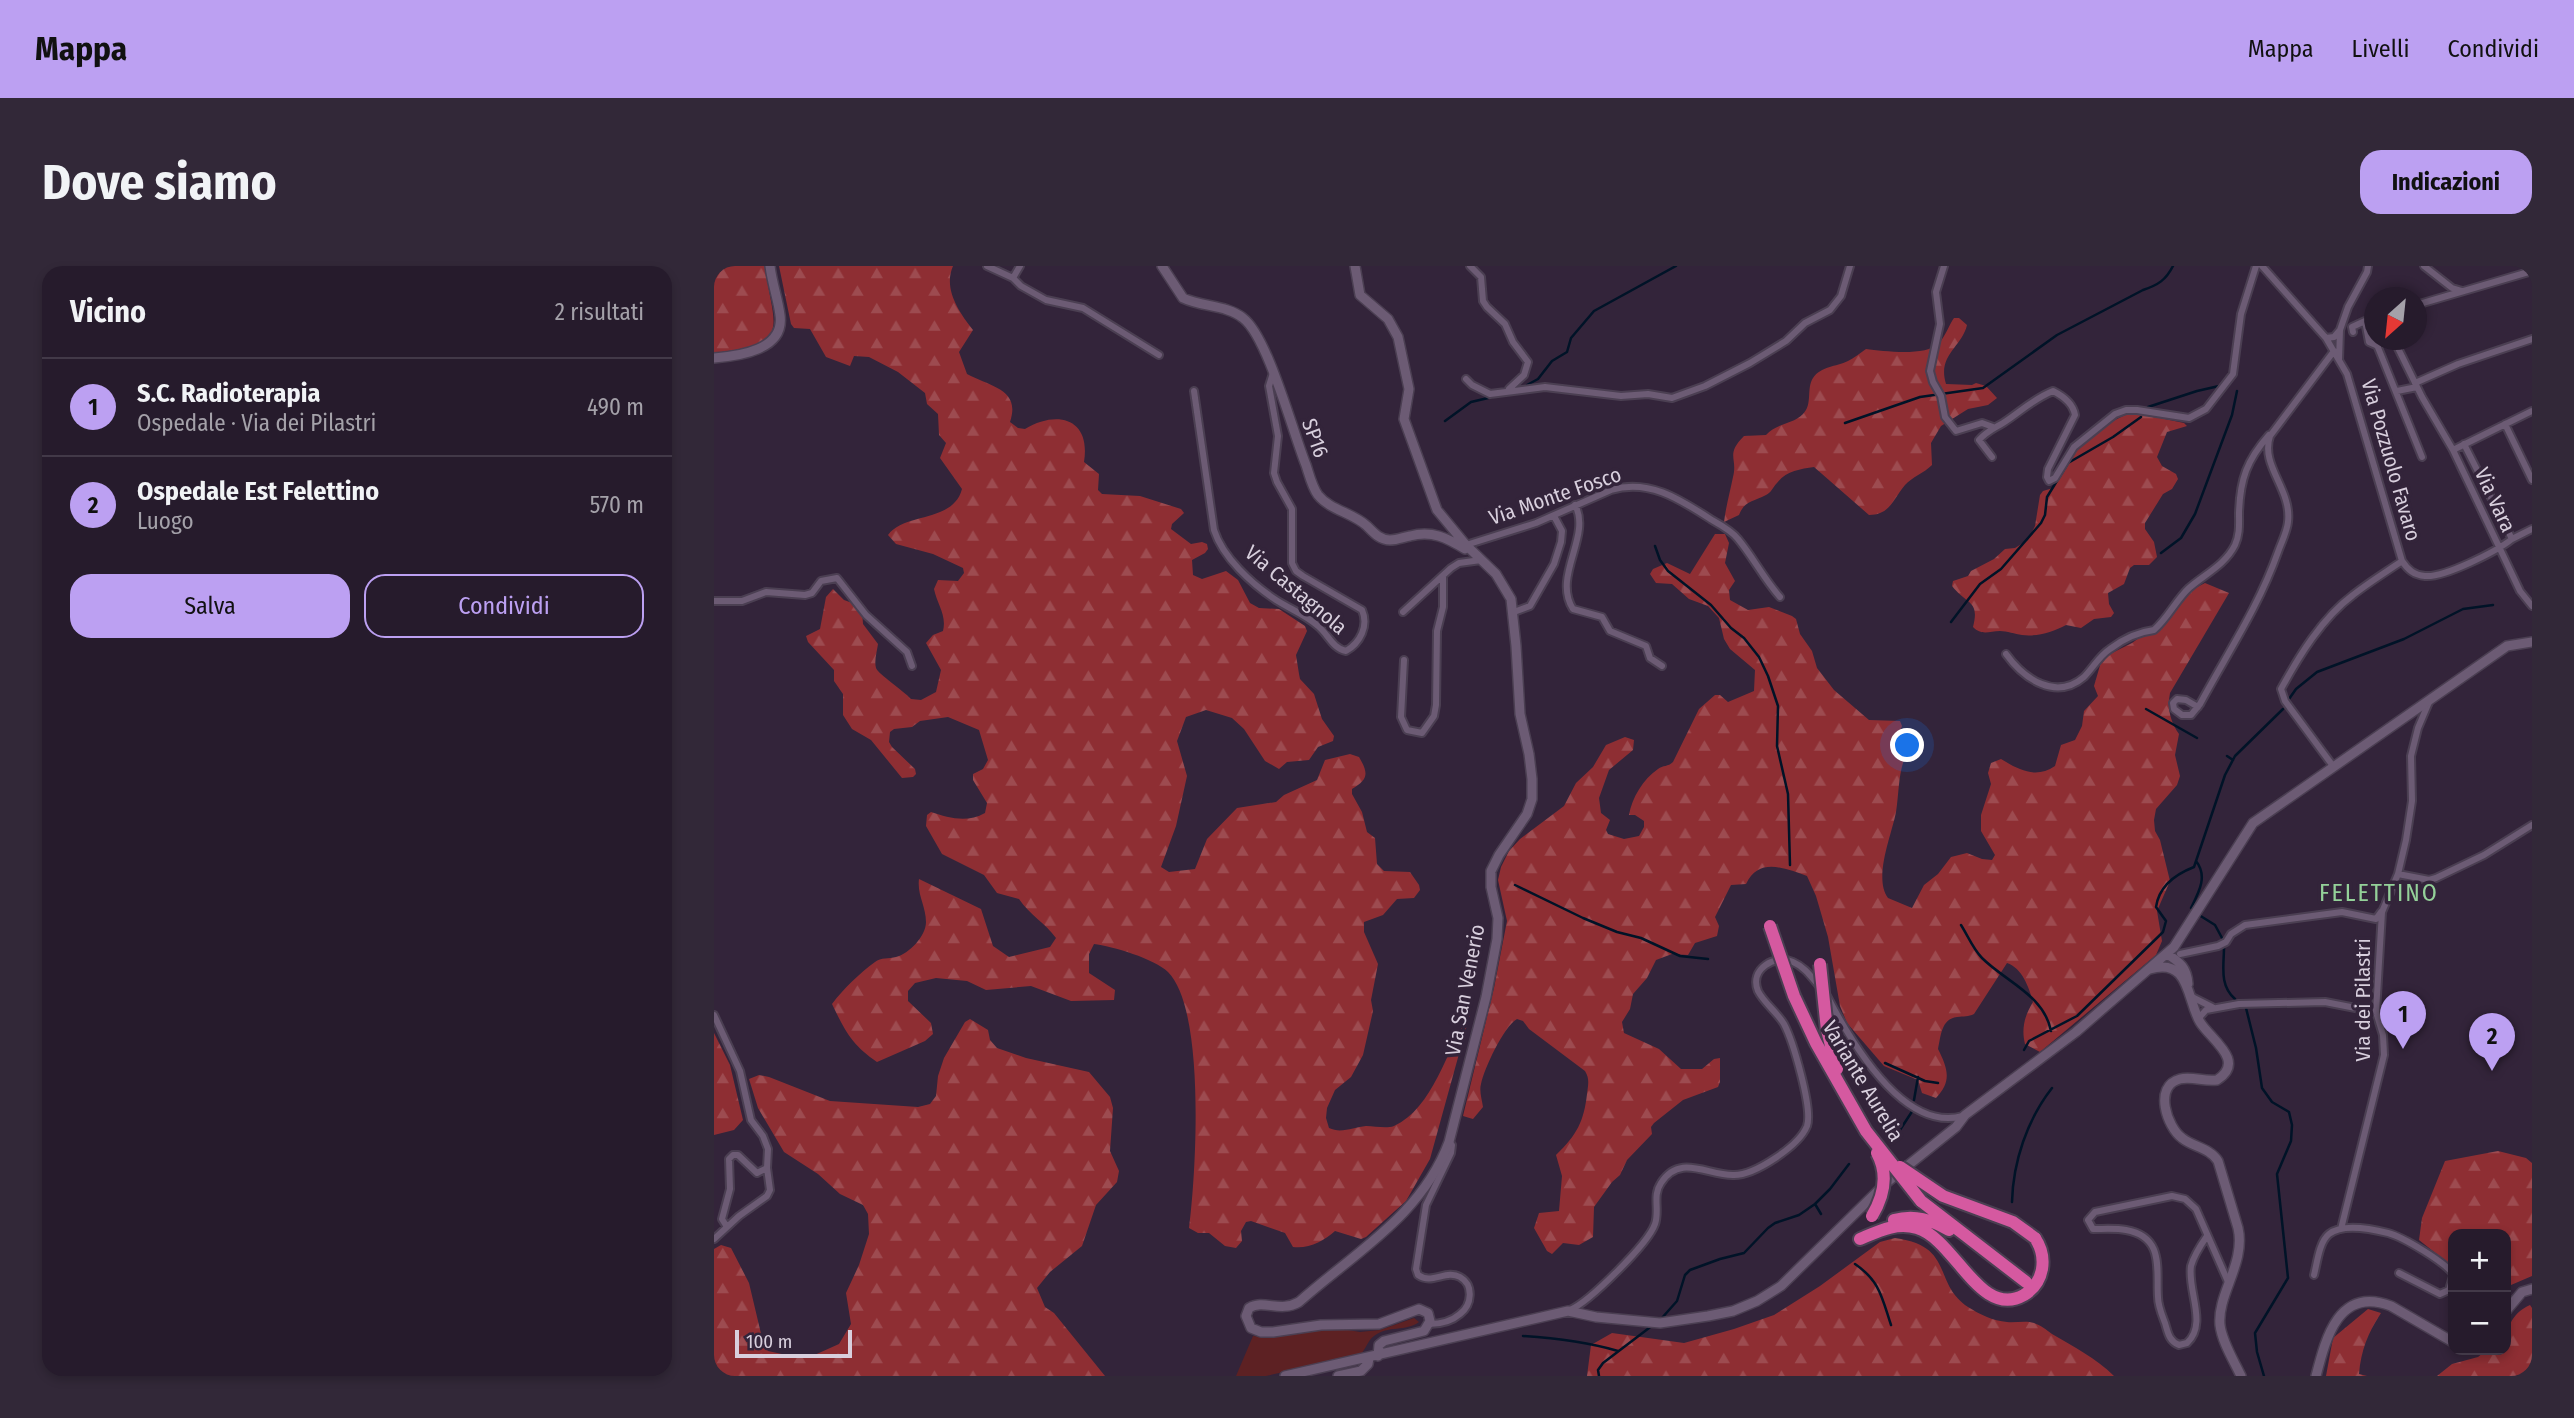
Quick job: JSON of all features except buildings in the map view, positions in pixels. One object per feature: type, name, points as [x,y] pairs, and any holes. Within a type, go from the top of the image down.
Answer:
[{"type":"highway","name":"Variante Aurelia","points":[[1770,926],[1802,1013],[1866,1131],[1921,1201],[2026,1282]]},
{"type":"highway","points":[[1820,959],[1826,1030],[1848,1099]]},
{"type":"highway","points":[[1860,1239],[1883,1192],[1884,1170],[1866,1131]]},
{"type":"highway","points":[[1860,1239],[1894,1226],[1921,1229],[1940,1241],[1984,1292],[2007,1299],[2024,1295],[2039,1279],[2043,1261],[2035,1238],[2013,1222],[1928,1188],[1889,1156],[1866,1131]]},
{"type":"highway","points":[[1860,1239],[1885,1223],[1915,1217],[1932,1220],[1975,1242]]},
{"type":"street","points":[[714,358],[750,352],[775,339],[780,317],[770,266]]},
{"type":"street","points":[[987,266],[1013,278],[1021,286],[1046,300],[1083,308],[1159,355]]},
{"type":"street","points":[[1013,278],[1020,266]]},
{"type":"street","name":"SP16","points":[[1162,266],[1183,298],[1234,312],[1254,329],[1315,488],[1326,501],[1360,520],[1383,539],[1396,540],[1432,533],[1450,540],[1481,560]]},
{"type":"street","name":"Via San Venerio","points":[[1355,266],[1360,295],[1388,319],[1398,337],[1409,389],[1404,419],[1437,510],[1466,545],[1496,574],[1511,599],[1520,714],[1529,754],[1532,799],[1522,822],[1491,871],[1491,887],[1498,918],[1497,939],[1486,997],[1449,1142],[1433,1173],[1413,1203],[1392,1226],[1299,1302],[1282,1308],[1257,1304],[1249,1308],[1246,1316],[1251,1328],[1261,1332],[1321,1325],[1378,1324],[1419,1309],[1428,1313],[1429,1324]]},
{"type":"street","points":[[1466,379],[1472,385],[1497,395],[1524,375],[1528,362],[1513,342],[1505,324],[1486,307],[1481,277],[1470,266]]},
{"type":"street","points":[[1507,390],[1545,387],[1621,396],[1648,394],[1672,398],[1705,386],[1750,363],[1786,341],[1805,323],[1830,310],[1840,296],[1850,266]]},
{"type":"street","points":[[1944,266],[1936,292],[1940,324],[1930,371],[1933,382],[1941,396],[1944,417],[1956,431],[1982,423],[1993,427]]},
{"type":"street","points":[[1992,457],[1979,440],[2029,402],[2053,391],[2061,395],[2074,409],[2075,415],[2048,469],[2047,477],[2051,481],[2074,447],[2115,414],[2126,410],[2189,418],[2197,415],[2213,401],[2233,374],[2241,314],[2256,266]]},
{"type":"street","name":"Via Pozzuolo Favaro","points":[[2262,266],[2326,338],[2347,374],[2370,455],[2374,458],[2402,561],[2351,596],[2334,613],[2303,651],[2281,690],[2285,701],[2333,766]]},
{"type":"street","points":[[2339,360],[2340,330],[2368,266]]},
{"type":"street","points":[[2424,266],[2452,288],[2464,292]]},
{"type":"street","points":[[2427,302],[2532,271]]},
{"type":"street","points":[[2353,332],[2352,327],[2364,321]]},
{"type":"street","points":[[2326,338],[2334,337],[2340,330]]},
{"type":"street","points":[[2397,391],[2416,385],[2458,364],[2532,339]]},
{"type":"street","name":"Via Pozzuolo Favaro","points":[[2379,350],[2422,457]]},
{"type":"street","name":"Via Vara","points":[[2399,350],[2453,450],[2499,550],[2512,538],[2532,529]]},
{"type":"street","points":[[2006,654],[2013,663],[2048,688],[2060,687],[2076,683],[2108,650],[2139,632],[2154,630],[2187,589],[2228,557],[2240,528],[2240,502],[2247,463],[2334,351]]},
{"type":"street","name":"Via Castagnola","points":[[1194,391],[1214,530],[1219,544],[1232,561],[1274,598],[1317,625],[1336,647],[1346,651],[1357,642],[1362,632],[1366,618],[1362,610],[1303,576],[1296,571],[1292,563],[1294,515],[1274,473],[1278,436],[1269,386],[1273,373]]},
{"type":"street","points":[[2453,450],[2532,411]]},
{"type":"street","name":"Via Vara","points":[[2505,424],[2532,480]]},
{"type":"street","points":[[2198,707],[2267,584],[2288,523],[2288,503],[2284,489],[2268,457],[2267,445],[2274,428]]},
{"type":"street","name":"Via Vara","points":[[2464,444],[2512,538]]},
{"type":"street","name":"Via Monte Fosco","points":[[1466,545],[1554,516],[1622,486],[1648,487],[1672,496],[1736,536],[1762,576],[1780,597]]},
{"type":"street","points":[[1575,505],[1581,518],[1568,576],[1570,606],[1602,617],[1610,631],[1646,646],[1650,658],[1662,666]]},
{"type":"street","points":[[1514,612],[1530,606],[1554,564],[1562,531],[1554,516]]},
{"type":"street","points":[[2402,561],[2407,569],[2417,575],[2435,576],[2499,550],[2522,596],[2532,606]]},
{"type":"street","points":[[1403,612],[1451,568],[1459,563],[1481,560]]},
{"type":"street","points":[[1404,660],[1401,717],[1407,730],[1422,733],[1434,716],[1436,705],[1437,631],[1443,607],[1443,577]]},
{"type":"street","points":[[714,601],[742,601],[766,593],[805,595],[812,593],[821,581],[837,578],[866,615],[907,652],[912,666]]},
{"type":"street","points":[[1569,1311],[1596,1317],[1660,1323],[1732,1311],[1770,1294],[1886,1183],[1956,1127],[1965,1115],[2076,1032],[2165,955],[2178,941],[2253,823],[2507,646],[2532,644]]},
{"type":"street","name":"Via dei Pilastri","points":[[2342,1229],[2349,1190],[2384,1055],[2383,1035],[2376,1012],[2382,912],[2398,874],[2412,800],[2412,756],[2418,728],[2430,700]]},
{"type":"street","points":[[2398,874],[2429,880],[2436,878],[2484,855],[2532,825]]},
{"type":"street","points":[[2165,955],[2181,959],[2208,949],[2226,942],[2231,934],[2245,925],[2342,912],[2376,919],[2382,912]]},
{"type":"street","points":[[2178,941],[2198,1019],[2226,1052],[2229,1061],[2223,1076],[2211,1081],[2175,1081],[2165,1094],[2165,1108],[2170,1123],[2180,1137],[2211,1153],[2218,1161],[2240,1238],[2220,1323],[2241,1376]]},
{"type":"street","points":[[2165,955],[2172,969],[2188,984]]},
{"type":"street","points":[[1285,1376],[1569,1311],[1588,1299],[1646,1239],[1657,1217],[1657,1191],[1661,1182],[1673,1170],[1694,1166],[1718,1173],[1743,1174],[1781,1154],[1803,1134],[1809,1120],[1808,1102],[1793,1043],[1779,1015],[1758,990],[1756,980],[1762,969],[1773,960],[1785,959],[1804,969],[1826,995],[1852,1040],[1890,1089],[1915,1108],[1933,1117],[1945,1119],[1965,1115]]},
{"type":"street","points":[[2149,970],[2162,966],[2172,969]]},
{"type":"street","points":[[2192,997],[2214,1008]]},
{"type":"street","points":[[2198,1019],[2206,1010],[2239,1004],[2325,1002],[2376,1012]]},
{"type":"street","points":[[714,1015],[740,1071],[751,1120],[764,1136],[768,1149],[770,1190],[767,1196],[739,1216],[714,1239]]},
{"type":"street","points":[[1338,1376],[1361,1371],[1384,1341],[1424,1331],[1429,1324],[1438,1324],[1463,1312],[1470,1296],[1469,1287],[1460,1277],[1455,1275],[1427,1279],[1418,1275],[1416,1269],[1426,1205],[1451,1153],[1452,1145],[1449,1142]]},
{"type":"street","points":[[727,1227],[722,1219],[730,1189],[729,1159],[738,1155],[757,1173],[767,1168]]},
{"type":"street","points":[[2207,1236],[2191,1266],[2190,1279],[2196,1319],[2194,1334],[2187,1343],[2179,1345],[2170,1338],[2160,1309],[2159,1265],[2148,1242],[2126,1230],[2094,1229],[2089,1226],[2088,1220],[2095,1212],[2179,1196],[2186,1199],[2196,1209],[2230,1284]]},
{"type":"street","points":[[2314,1275],[2329,1234],[2349,1228],[2389,1233],[2448,1268]]},
{"type":"street","points":[[2399,1273],[2440,1294],[2448,1290]]},
{"type":"street","points":[[2511,1305],[2522,1292],[2532,1289]]},
{"type":"street","points":[[2316,1376],[2332,1327],[2344,1310],[2370,1301],[2391,1306],[2448,1339]]},
{"type":"shaded area","points":[[1414,1318],[1419,1322],[1374,1336],[1360,1355],[1266,1376],[1236,1376],[1253,1336],[1336,1328],[1360,1332],[1380,1330]]},
{"type":"green space","points":[[714,266],[765,266],[773,318],[772,329],[767,338],[757,344],[714,353]]},
{"type":"green space","points":[[779,266],[953,266],[950,275],[951,292],[973,330],[959,352],[967,374],[1002,390],[1008,396],[1012,411],[1010,422],[1025,429],[1037,423],[1060,419],[1077,427],[1085,447],[1084,462],[1099,474],[1098,490],[1102,494],[1140,496],[1181,509],[1184,513],[1172,524],[1171,529],[1191,544],[1207,544],[1208,549],[1192,560],[1193,575],[1202,579],[1226,571],[1238,580],[1250,603],[1259,608],[1279,609],[1305,626],[1307,631],[1296,655],[1300,679],[1314,694],[1322,719],[1334,736],[1333,741],[1318,747],[1309,760],[1287,762],[1279,769],[1265,761],[1244,729],[1232,718],[1206,710],[1186,717],[1177,741],[1187,776],[1176,826],[1161,867],[1169,872],[1195,869],[1207,839],[1237,808],[1276,802],[1284,795],[1317,780],[1325,760],[1350,754],[1359,757],[1365,776],[1352,789],[1352,794],[1362,812],[1367,832],[1375,838],[1377,864],[1384,871],[1410,872],[1420,890],[1414,898],[1397,899],[1383,915],[1364,922],[1364,932],[1378,964],[1371,1000],[1373,1011],[1363,1055],[1351,1077],[1335,1090],[1327,1108],[1329,1128],[1348,1130],[1366,1126],[1391,1127],[1408,1117],[1430,1091],[1470,1014],[1430,1159],[1406,1201],[1366,1237],[1361,1239],[1335,1231],[1316,1244],[1293,1247],[1285,1233],[1251,1221],[1246,1222],[1241,1231],[1242,1241],[1236,1248],[1225,1246],[1209,1233],[1198,1233],[1189,1228],[1194,1171],[1195,1094],[1188,1021],[1180,992],[1168,972],[1144,958],[1094,944],[1089,954],[1089,973],[1115,990],[1114,1000],[1071,1001],[1031,986],[986,990],[967,981],[936,978],[915,983],[908,991],[908,1001],[931,1023],[933,1034],[925,1041],[877,1062],[861,1050],[845,1030],[832,1004],[836,998],[875,962],[906,952],[916,944],[923,933],[926,916],[919,879],[981,909],[993,946],[1009,957],[1050,947],[1056,938],[1019,899],[997,893],[984,875],[942,854],[926,826],[927,815],[931,812],[965,819],[985,813],[987,803],[973,780],[973,774],[983,769],[988,760],[979,730],[948,717],[920,721],[912,727],[894,729],[890,732],[889,742],[915,769],[916,774],[902,778],[871,740],[852,729],[843,715],[843,694],[834,681],[834,670],[808,642],[806,636],[820,629],[826,597],[833,589],[844,600],[855,604],[862,611],[863,624],[878,644],[875,662],[878,671],[911,699],[921,700],[936,692],[941,670],[926,643],[933,635],[943,631],[944,625],[934,589],[938,580],[958,581],[964,573],[963,568],[933,554],[896,544],[888,535],[905,523],[949,507],[957,500],[962,489],[940,458],[946,443],[939,435],[938,414],[927,404],[925,393],[898,372],[869,357],[854,356],[850,366],[826,357],[810,329],[794,328],[791,324]]},
{"type":"green space","points":[[1954,318],[1959,318],[1967,325],[1947,358],[1944,374],[1946,384],[1976,383],[1986,386],[1997,398],[1988,405],[1968,409],[1941,426],[1931,443],[1932,465],[1908,482],[1886,509],[1869,515],[1814,467],[1789,473],[1768,494],[1747,504],[1739,515],[1724,522],[1734,471],[1733,452],[1744,436],[1766,435],[1774,428],[1803,414],[1808,406],[1811,382],[1820,371],[1848,361],[1866,349],[1915,352],[1933,347],[1939,343]]},
{"type":"green space","points":[[2131,412],[2184,423],[2187,426],[2167,432],[2157,457],[2162,466],[2176,474],[2178,479],[2172,489],[2163,494],[2145,523],[2145,529],[2154,542],[2157,557],[2149,565],[2134,565],[2130,568],[2124,584],[2108,593],[2109,604],[2114,613],[2111,617],[2094,619],[2081,628],[2066,625],[2033,635],[1976,630],[1973,627],[1973,607],[1952,586],[1953,581],[1968,576],[1971,571],[1994,559],[2005,549],[2015,548],[2028,540],[2035,526],[2043,491],[2053,488],[2076,450],[2086,440],[2107,424]]},
{"type":"green space","points":[[1715,534],[1725,534],[1729,543],[1725,563],[1735,581],[1729,590],[1730,600],[1748,610],[1769,607],[1792,616],[1812,651],[1817,668],[1834,690],[1869,720],[1900,721],[1902,726],[1898,746],[1905,757],[1882,879],[1888,898],[1912,908],[1924,885],[1938,874],[1951,857],[1967,853],[1992,860],[1995,855],[1981,831],[1981,815],[1991,784],[1988,773],[1991,763],[2001,759],[2028,772],[2041,772],[2055,766],[2061,745],[2075,740],[2082,726],[2084,711],[2098,696],[2094,686],[2101,662],[2108,655],[2132,643],[2158,624],[2176,598],[2205,583],[2229,593],[2170,693],[2170,714],[2179,734],[2175,755],[2180,776],[2177,785],[2156,809],[2154,820],[2170,881],[2157,911],[2162,941],[2156,955],[2040,1052],[2025,1044],[2024,1022],[2033,1002],[2021,974],[2007,963],[1974,1014],[1952,1018],[1945,1025],[1938,1049],[1947,1075],[1936,1098],[1922,1093],[1918,1080],[1884,1066],[1847,1023],[1840,1006],[1828,937],[1807,876],[1773,867],[1758,870],[1746,884],[1731,885],[1715,917],[1719,926],[1717,936],[1695,943],[1688,955],[1672,954],[1656,960],[1647,978],[1633,994],[1630,1009],[1622,1022],[1624,1033],[1659,1049],[1681,1069],[1702,1069],[1714,1059],[1720,1058],[1718,1087],[1683,1100],[1654,1123],[1651,1127],[1652,1134],[1627,1160],[1620,1175],[1594,1207],[1593,1237],[1579,1245],[1563,1243],[1552,1254],[1547,1251],[1534,1228],[1539,1213],[1559,1211],[1562,1176],[1556,1155],[1574,1134],[1581,1120],[1588,1085],[1585,1071],[1517,1019],[1495,1048],[1486,1068],[1480,1087],[1483,1107],[1473,1119],[1463,1116],[1507,921],[1498,880],[1509,851],[1520,839],[1564,806],[1576,783],[1593,767],[1606,745],[1625,737],[1634,740],[1633,750],[1609,770],[1599,798],[1601,813],[1610,820],[1606,830],[1608,834],[1624,839],[1639,836],[1644,821],[1635,815],[1629,815],[1636,796],[1653,773],[1673,762],[1699,709],[1715,695],[1720,695],[1728,702],[1754,691],[1755,670],[1730,649],[1724,639],[1719,618],[1708,606],[1689,599],[1672,584],[1656,583],[1650,574],[1653,569],[1667,563],[1690,574]]},
{"type":"green space","points":[[970,1019],[988,1030],[990,1040],[997,1048],[1026,1058],[1089,1072],[1110,1097],[1113,1108],[1110,1151],[1119,1171],[1117,1182],[1096,1205],[1082,1246],[1050,1272],[1037,1288],[1045,1307],[1054,1313],[1105,1376],[714,1376],[714,1249],[721,1245],[731,1248],[749,1283],[763,1342],[768,1351],[800,1358],[810,1357],[839,1344],[851,1324],[846,1293],[869,1234],[868,1214],[863,1205],[840,1194],[818,1174],[784,1152],[758,1108],[749,1079],[759,1075],[769,1077],[830,1101],[918,1107],[930,1104],[936,1096],[938,1076],[944,1058],[965,1022]]},
{"type":"green space","points":[[714,1033],[730,1065],[743,1120],[734,1130],[714,1135]]},
{"type":"green space","points":[[2498,1151],[2526,1158],[2532,1163],[2532,1276],[2511,1285],[2511,1229],[2448,1229],[2448,1263],[2419,1240],[2422,1218],[2445,1161]]},
{"type":"green space","points":[[1895,1238],[1914,1242],[1927,1249],[1935,1257],[1957,1297],[1968,1307],[1997,1320],[2036,1324],[2092,1358],[2114,1376],[1587,1376],[1591,1345],[1612,1333],[1684,1343],[1734,1329],[1774,1315],[1820,1286],[1880,1242]]},
{"type":"green space","points":[[2530,1305],[2532,1308],[2532,1376],[2437,1376],[2452,1364],[2481,1355],[2511,1355],[2511,1323]]},
{"type":"green space","points":[[2368,1309],[2381,1313],[2361,1357],[2359,1374],[2367,1376],[2326,1376],[2333,1338]]},
{"type":"waterway","points":[[1527,385],[1538,379],[1552,361],[1567,352],[1571,338],[1594,311],[1676,266]]},
{"type":"waterway","points":[[1845,423],[1920,397],[1983,388],[2057,335],[2157,284],[2173,266]]},
{"type":"waterway","points":[[2148,407],[2219,386]]},
{"type":"waterway","points":[[2161,553],[2181,538],[2195,514],[2232,415],[2237,391]]},
{"type":"waterway","points":[[1445,421],[1471,402],[1501,395]]},
{"type":"waterway","points":[[1951,622],[1980,584],[2001,569],[2041,523],[2047,497],[2068,463],[2141,417]]},
{"type":"waterway","points":[[1655,546],[1668,571],[1711,605],[1731,628],[1744,638],[1759,657],[1768,676],[1778,706],[1777,746],[1788,794],[1790,865]]},
{"type":"waterway","points":[[2289,699],[2296,689],[2317,672],[2404,639],[2463,609],[2493,605]]},
{"type":"waterway","points":[[2146,709],[2197,738]]},
{"type":"waterway","points":[[2024,1050],[2029,1041],[2077,1016],[2163,932],[2166,921],[2156,907],[2161,893],[2175,877],[2194,867],[2225,775],[2235,756],[2283,709]]},
{"type":"waterway","points":[[2227,756],[2233,760]]},
{"type":"waterway","points":[[2191,908],[2202,878],[2196,861]]},
{"type":"waterway","points":[[1515,885],[1617,932],[1641,938],[1680,956],[1708,959]]},
{"type":"waterway","points":[[2199,915],[2215,925],[2222,938]]},
{"type":"waterway","points":[[1961,925],[1982,958],[2041,1008],[2051,1031]]},
{"type":"waterway","points":[[2224,947],[2224,981],[2235,999]]},
{"type":"waterway","points":[[2246,1008],[2262,1088],[2272,1102],[2289,1112],[2292,1125],[2291,1141],[2277,1174],[2288,1278],[2255,1333],[2264,1376]]},
{"type":"waterway","points":[[1885,1063],[1925,1081],[1938,1083]]},
{"type":"waterway","points":[[1914,1100],[1918,1077]]},
{"type":"waterway","points":[[2012,1202],[2015,1172],[2023,1142],[2035,1114],[2052,1088]]},
{"type":"waterway","points":[[1896,1136],[1913,1110]]},
{"type":"waterway","points":[[1661,1319],[1677,1301],[1685,1275],[1690,1270],[1744,1253],[1775,1223],[1799,1215],[1815,1204],[1849,1164]]},
{"type":"waterway","points":[[1815,1204],[1821,1214]]},
{"type":"waterway","points":[[1855,1264],[1875,1284],[1891,1325]]},
{"type":"waterway","points":[[1599,1376],[1598,1370],[1603,1363],[1653,1325]]},
{"type":"waterway","points":[[1523,1336],[1571,1341],[1618,1351]]},
{"type":"place","name":"S.C. Radioterapia","points":[[2403,1049]]},
{"type":"place","name":"Ospedale Est Felettino","points":[[2492,1071]]},
{"type":"district","name":"FELETTINO","points":[[2379,893]]}]
